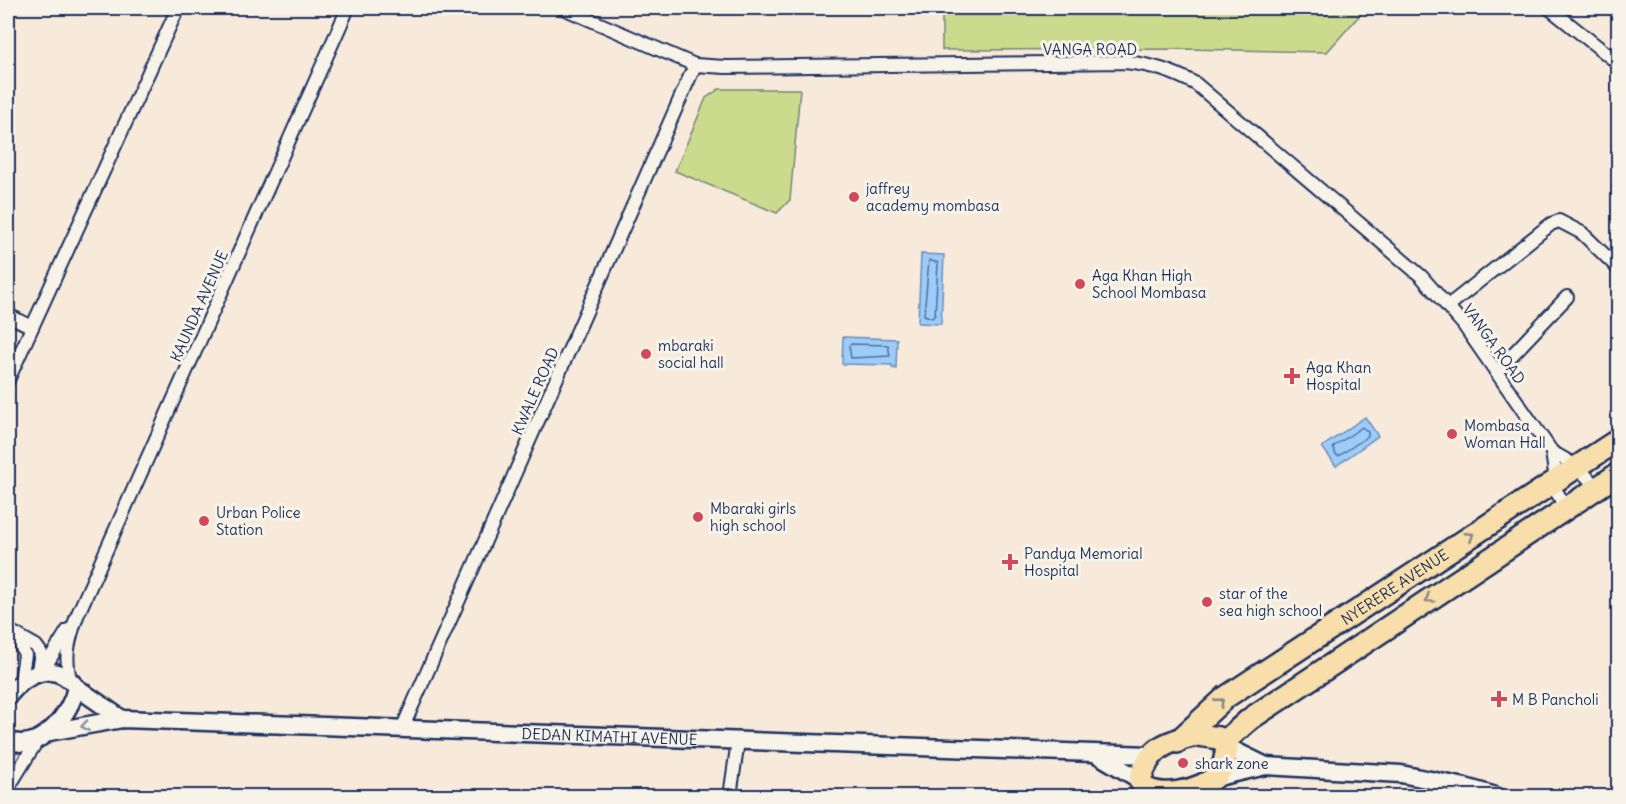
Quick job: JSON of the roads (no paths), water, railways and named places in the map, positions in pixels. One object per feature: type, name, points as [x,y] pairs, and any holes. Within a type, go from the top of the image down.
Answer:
[{"type":"highway","name":"NYERERE AVENUE","points":[[1177,742],[1226,697],[1618,440]]},
{"type":"highway","name":"NYERERE AVENUE","points":[[1226,745],[1250,718],[1618,474]]},
{"type":"highway","points":[[1500,516],[1516,540]]},
{"type":"highway","points":[[1351,614],[1371,638]]},
{"type":"highway","points":[[1209,735],[1226,745],[1222,767],[1214,778],[1177,795],[1157,796],[1138,788],[1150,755],[1177,742],[1189,737],[1209,735]]},
{"type":"street","points":[[8,380],[178,8]]},
{"type":"street","name":"KAUNDA AVENUE","points":[[77,616],[348,8]]},
{"type":"street","name":"VANGA ROAD","points":[[563,8],[695,65],[725,68],[1125,62],[1150,64],[1166,69],[1196,84],[1420,276],[1448,306],[1552,452],[1578,467],[1596,487]]},
{"type":"street","points":[[1549,8],[1618,62]]},
{"type":"street","name":"KWALE ROAD","points":[[402,729],[695,65]]},
{"type":"street","points":[[1448,306],[1551,224],[1559,221],[1582,233],[1618,268]]},
{"type":"street","points":[[1496,372],[1567,297]]},
{"type":"street","points":[[8,315],[32,327]]},
{"type":"street","points":[[1552,452],[1555,473],[1551,483],[1566,507]]},
{"type":"street","points":[[8,696],[33,675],[77,616]]},
{"type":"street","points":[[8,788],[44,735],[70,707],[73,683],[66,661],[69,640],[77,616]]},
{"type":"street","points":[[12,632],[33,675]]},
{"type":"street","points":[[33,675],[58,673],[122,719]]},
{"type":"street","name":"DEDAN KIMATHI AVENUE","points":[[8,740],[25,742],[44,735],[122,719],[1150,755]]},
{"type":"street","points":[[730,796],[738,741]]},
{"type":"street","points":[[1226,745],[1266,766]]},
{"type":"street","name":"DEDAN KIMATHI AVENUE","points":[[1097,754],[1138,788]]},
{"type":"street","points":[[1214,778],[1266,766],[1401,774],[1444,782],[1496,796]]},
{"type":"water","points":[[921,254],[944,255],[941,324],[918,323]]},
{"type":"water","points":[[843,337],[897,339],[896,369],[892,368],[892,365],[842,364]]},
{"type":"water","points":[[1365,417],[1378,436],[1336,466],[1322,447]]},
{"type":"place","name":"jaffrey academy mombasa","points":[[854,197]]},
{"type":"place","name":"Aga Khan High School Mombasa","points":[[1080,284]]},
{"type":"place","name":"mbaraki social hall","points":[[646,354]]},
{"type":"place","name":"Aga Khan Hospital","points":[[1292,376]]},
{"type":"place","name":"Mombasa Woman Hall","points":[[1452,434]]},
{"type":"place","name":"Mbaraki girls high school","points":[[698,517]]},
{"type":"place","name":"Urban Police Station","points":[[204,521]]},
{"type":"place","name":"Pandya Memorial Hospital","points":[[1010,562]]},
{"type":"place","name":"star of the sea high school","points":[[1207,602]]},
{"type":"place","name":"M B Pancholi","points":[[1499,699]]},
{"type":"place","name":"shark zone","points":[[1183,763]]}]
